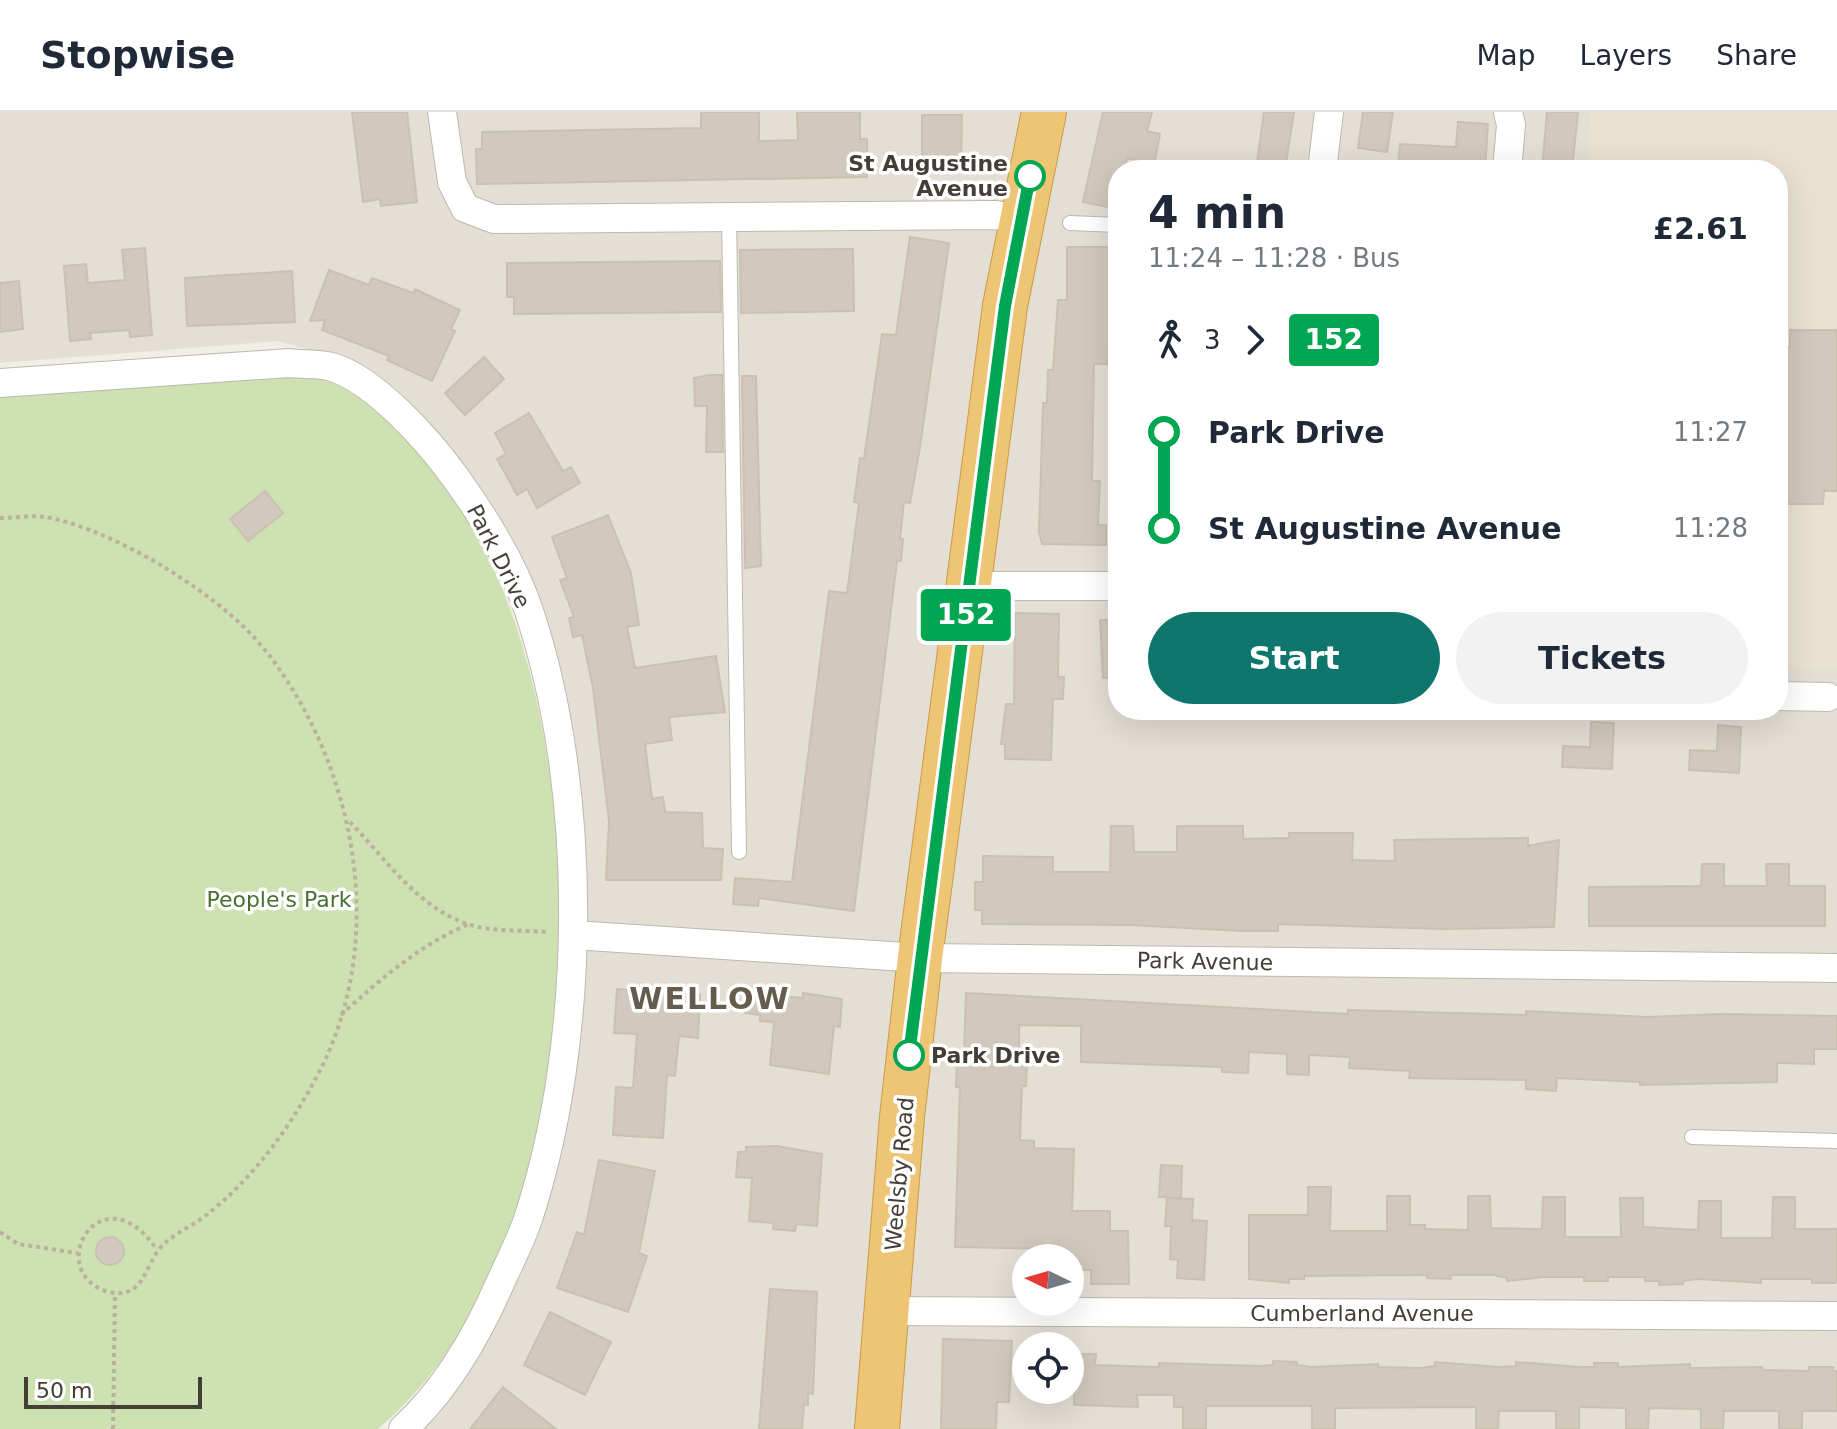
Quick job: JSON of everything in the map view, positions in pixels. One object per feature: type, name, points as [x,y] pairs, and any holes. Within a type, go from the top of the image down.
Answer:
[{"type":"highway","name":"Weelsby Road","points":[[877,1429],[902,1117],[920,958],[1005,306],[1020,219],[1044,112]]},
{"type":"street","points":[[442,112],[452,182],[465,208],[494,219],[729,215],[996,215],[1020,219]]},
{"type":"street","points":[[1323,160],[1329,112]]},
{"type":"street","points":[[1508,112],[1511,125],[1508,160]]},
{"type":"street","name":"Park Drive","points":[[0,383],[289,363],[333,367],[371,389],[431,443],[474,504],[515,577],[529,610],[567,788],[574,935],[557,1105],[528,1220],[479,1330],[419,1415],[403,1429]]},
{"type":"street","points":[[970,586],[1108,586]]},
{"type":"street","points":[[1788,696],[1828,697]]},
{"type":"street","name":"Park Avenue","points":[[574,935],[920,958],[1837,968]]},
{"type":"street","name":"Cumberland Avenue","points":[[888,1311],[1837,1316]]},
{"type":"lane","points":[[729,215],[739,852]]},
{"type":"lane","points":[[1070,223],[1108,225]]},
{"type":"lane","points":[[1692,1137],[1837,1141]]},
{"type":"path","points":[[0,518],[44,517],[130,546],[207,593],[271,657],[319,734],[348,820],[356,885],[355,937],[341,1015],[319,1072],[289,1126],[251,1174],[206,1215],[157,1250],[144,1280],[131,1290],[115,1293],[95,1288],[81,1273],[77,1253],[84,1233],[102,1219],[124,1218],[143,1230],[157,1250]]},
{"type":"path","points":[[348,820],[414,892],[469,924],[574,935]]},
{"type":"path","points":[[341,1015],[404,959],[435,939],[469,924]]},
{"type":"path","points":[[0,1232],[18,1244],[77,1253]]},
{"type":"path","points":[[113,1429],[115,1293]]},
{"type":"shaded area","points":[[0,112],[1598,112],[1596,160],[1108,160],[1108,720],[1788,720],[1788,627],[1837,629],[1837,1429],[420,1429],[476,1359],[578,1011],[538,608],[322,353],[278,341],[0,363]]},
{"type":"shaded area","points":[[1590,112],[1837,112],[1837,670],[1788,670],[1788,160],[1588,160]]},
{"type":"green space","name":"People's Park","points":[[301,371],[354,394],[395,427],[422,456],[478,537],[519,634],[545,743],[558,859],[557,976],[545,1090],[521,1195],[486,1286],[464,1326],[426,1380],[378,1429],[0,1429],[0,390]]},
{"type":"building","points":[[352,112],[407,112],[417,202],[381,206],[380,199],[363,202]]},
{"type":"building","points":[[701,112],[759,112],[759,141],[798,140],[797,112],[860,112],[860,139],[867,139],[867,177],[477,184],[476,149],[482,149],[482,132],[701,128]]},
{"type":"building","points":[[1103,112],[1152,112],[1147,131],[1160,134],[1155,160],[1108,160],[1108,207],[1083,202]]},
{"type":"building","points":[[1264,112],[1294,112],[1287,160],[1257,160]]},
{"type":"building","points":[[1363,112],[1393,112],[1387,152],[1358,148]]},
{"type":"building","points":[[1547,112],[1578,112],[1573,160],[1543,160]]},
{"type":"building","points":[[922,115],[962,115],[961,167],[922,167]]},
{"type":"building","points":[[1458,122],[1488,124],[1486,160],[1399,160],[1400,144],[1456,147]]},
{"type":"building","points":[[910,237],[949,243],[920,447],[910,503],[904,502],[901,561],[897,561],[854,911],[759,898],[758,906],[733,904],[735,878],[792,882],[829,591],[847,593],[859,503],[854,502],[860,458],[864,459],[882,334],[896,335]]},
{"type":"building","points":[[1067,247],[1108,247],[1108,364],[1094,364],[1092,481],[1100,481],[1098,525],[1106,525],[1106,545],[1042,544],[1039,532],[1043,403],[1047,403],[1048,370],[1053,370],[1058,300],[1067,300]]},
{"type":"building","points":[[145,248],[152,335],[130,337],[129,330],[90,333],[91,339],[70,341],[64,266],[86,264],[88,283],[125,280],[122,250]]},
{"type":"building","points":[[853,249],[854,311],[741,313],[740,250]]},
{"type":"building","points":[[720,261],[721,312],[514,314],[514,297],[507,297],[507,263]]},
{"type":"building","points":[[329,270],[369,285],[372,278],[413,293],[415,289],[460,310],[451,329],[455,331],[432,381],[387,360],[389,356],[322,330],[325,320],[310,321]]},
{"type":"building","points":[[292,271],[295,322],[187,326],[185,278]]},
{"type":"building","points":[[19,281],[23,329],[0,332],[0,283]]},
{"type":"building","points":[[1790,330],[1837,330],[1837,491],[1824,491],[1823,504],[1788,504]]},
{"type":"building","points":[[484,357],[504,379],[465,415],[445,393]]},
{"type":"building","points":[[722,375],[723,452],[706,452],[707,406],[695,406],[694,378]]},
{"type":"building","points":[[742,376],[756,376],[761,566],[745,568]]},
{"type":"building","points":[[529,413],[563,471],[571,467],[580,483],[537,508],[527,489],[517,495],[497,459],[506,454],[495,433]]},
{"type":"building","points":[[265,491],[283,513],[248,541],[230,519]]},
{"type":"building","points":[[608,515],[631,573],[639,625],[627,627],[635,668],[716,656],[725,712],[669,717],[672,740],[645,744],[652,799],[663,797],[665,812],[702,813],[703,848],[723,849],[721,880],[606,880],[609,821],[593,688],[582,635],[573,637],[569,618],[574,617],[560,580],[567,578],[552,537]]},
{"type":"building","points":[[1015,613],[1059,614],[1058,677],[1064,677],[1063,699],[1053,699],[1051,760],[1005,759],[1005,744],[1001,744],[1006,704],[1014,704]]},
{"type":"building","points":[[1100,620],[1108,620],[1108,678],[1103,678]]},
{"type":"building","points":[[1591,722],[1614,723],[1612,769],[1562,767],[1563,746],[1590,747]]},
{"type":"building","points":[[1718,725],[1741,727],[1739,773],[1689,770],[1690,750],[1717,751]]},
{"type":"building","points":[[1111,826],[1133,826],[1134,852],[1177,852],[1177,826],[1243,826],[1243,839],[1289,838],[1289,833],[1353,833],[1352,860],[1395,861],[1394,840],[1528,838],[1528,846],[1559,840],[1554,927],[1445,929],[1278,924],[1278,931],[1241,931],[1131,925],[982,924],[982,910],[975,910],[975,882],[983,882],[983,856],[1053,857],[1053,872],[1110,872]]},
{"type":"building","points":[[1702,864],[1724,864],[1724,886],[1767,886],[1766,864],[1789,864],[1789,886],[1825,886],[1825,926],[1589,926],[1589,887],[1701,886]]},
{"type":"building","points":[[617,989],[700,995],[698,1038],[679,1036],[675,1076],[667,1075],[663,1138],[613,1135],[616,1087],[633,1088],[637,1034],[614,1033]]},
{"type":"building","points":[[746,993],[803,998],[803,993],[842,999],[840,1027],[834,1026],[829,1074],[770,1065],[774,1022],[760,1021],[760,1015],[745,1013]]},
{"type":"building","points":[[966,993],[1348,1014],[1348,1010],[1526,1015],[1526,1011],[1647,1017],[1721,1014],[1837,1016],[1837,1049],[1814,1049],[1814,1064],[1777,1063],[1777,1082],[1640,1085],[1640,1082],[1557,1078],[1556,1091],[1526,1089],[1526,1080],[1409,1078],[1410,1071],[1349,1068],[1350,1057],[1309,1055],[1309,1075],[1287,1074],[1287,1054],[1249,1052],[1248,1073],[1222,1072],[1222,1067],[1081,1062],[1081,1026],[1019,1025],[1019,1065],[1027,1066],[1026,1086],[1022,1086],[1020,1140],[1034,1141],[1034,1148],[1074,1149],[1072,1211],[1110,1211],[1110,1231],[1128,1231],[1129,1284],[1091,1284],[1091,1270],[1084,1270],[1084,1244],[1012,1244],[1012,1248],[955,1247],[960,1087],[956,1087],[957,1055],[964,1055]]},
{"type":"building","points":[[777,1146],[822,1154],[817,1226],[796,1224],[795,1231],[773,1229],[774,1223],[749,1221],[752,1178],[736,1177],[738,1152],[746,1152],[746,1147]]},
{"type":"building","points":[[599,1160],[655,1171],[639,1253],[647,1256],[628,1312],[557,1288],[577,1232],[584,1235]]},
{"type":"building","points":[[1161,1165],[1182,1166],[1181,1198],[1159,1197]]},
{"type":"building","points":[[1308,1187],[1331,1187],[1330,1231],[1387,1231],[1387,1196],[1410,1196],[1410,1225],[1425,1225],[1425,1229],[1468,1230],[1468,1196],[1490,1196],[1491,1228],[1542,1229],[1543,1197],[1565,1197],[1565,1237],[1621,1237],[1620,1198],[1643,1198],[1643,1227],[1698,1230],[1699,1201],[1721,1201],[1721,1238],[1772,1238],[1773,1197],[1795,1197],[1795,1229],[1837,1229],[1837,1280],[1835,1283],[1812,1283],[1812,1279],[1761,1279],[1761,1283],[1697,1279],[1683,1281],[1683,1284],[1659,1285],[1659,1281],[1645,1281],[1645,1277],[1608,1277],[1608,1281],[1584,1281],[1584,1277],[1544,1277],[1507,1281],[1507,1278],[1494,1275],[1450,1275],[1451,1279],[1427,1278],[1427,1275],[1304,1276],[1304,1279],[1289,1279],[1289,1283],[1249,1279],[1249,1215],[1308,1215]]},
{"type":"building","points":[[1167,1198],[1193,1199],[1192,1220],[1207,1221],[1204,1280],[1177,1278],[1178,1260],[1170,1259],[1171,1226],[1165,1226]]},
{"type":"building","points":[[110,1237],[120,1241],[124,1251],[120,1261],[110,1265],[100,1261],[96,1251],[100,1241]]},
{"type":"building","points":[[770,1289],[817,1292],[813,1394],[808,1393],[808,1405],[804,1404],[802,1429],[759,1429]]},
{"type":"building","points":[[550,1312],[611,1342],[585,1395],[524,1365]]},
{"type":"building","points":[[943,1339],[1012,1341],[1009,1402],[997,1402],[996,1429],[941,1429]]},
{"type":"building","points":[[1084,1354],[1096,1354],[1095,1365],[1159,1367],[1159,1363],[1260,1366],[1273,1365],[1273,1361],[1297,1362],[1297,1365],[1311,1367],[1378,1364],[1378,1367],[1421,1368],[1435,1366],[1435,1362],[1500,1367],[1516,1366],[1516,1362],[1580,1367],[1594,1367],[1594,1363],[1618,1363],[1618,1367],[1690,1364],[1690,1368],[1762,1367],[1762,1370],[1809,1371],[1809,1367],[1833,1367],[1833,1371],[1837,1371],[1837,1411],[1802,1411],[1802,1429],[1779,1429],[1779,1411],[1724,1411],[1723,1429],[1701,1429],[1701,1409],[1649,1408],[1648,1429],[1626,1429],[1626,1408],[1579,1407],[1579,1429],[1556,1429],[1556,1411],[1499,1411],[1498,1429],[1476,1429],[1476,1407],[1335,1408],[1335,1429],[1312,1429],[1312,1406],[1206,1406],[1206,1429],[1183,1429],[1183,1407],[1174,1407],[1174,1395],[1137,1395],[1138,1407],[1074,1405],[1084,1404]]},
{"type":"building","points":[[503,1387],[519,1400],[556,1429],[470,1429]]},
{"type":"bus line","name":"152","points":[[909,1055],[1005,306],[1030,176]]},
{"type":"place","name":"St Augustine Avenue","points":[[1030,176]]},
{"type":"place","name":"Park Drive","points":[[909,1055]]},
{"type":"district","name":"WELLOW","points":[[710,999]]}]
